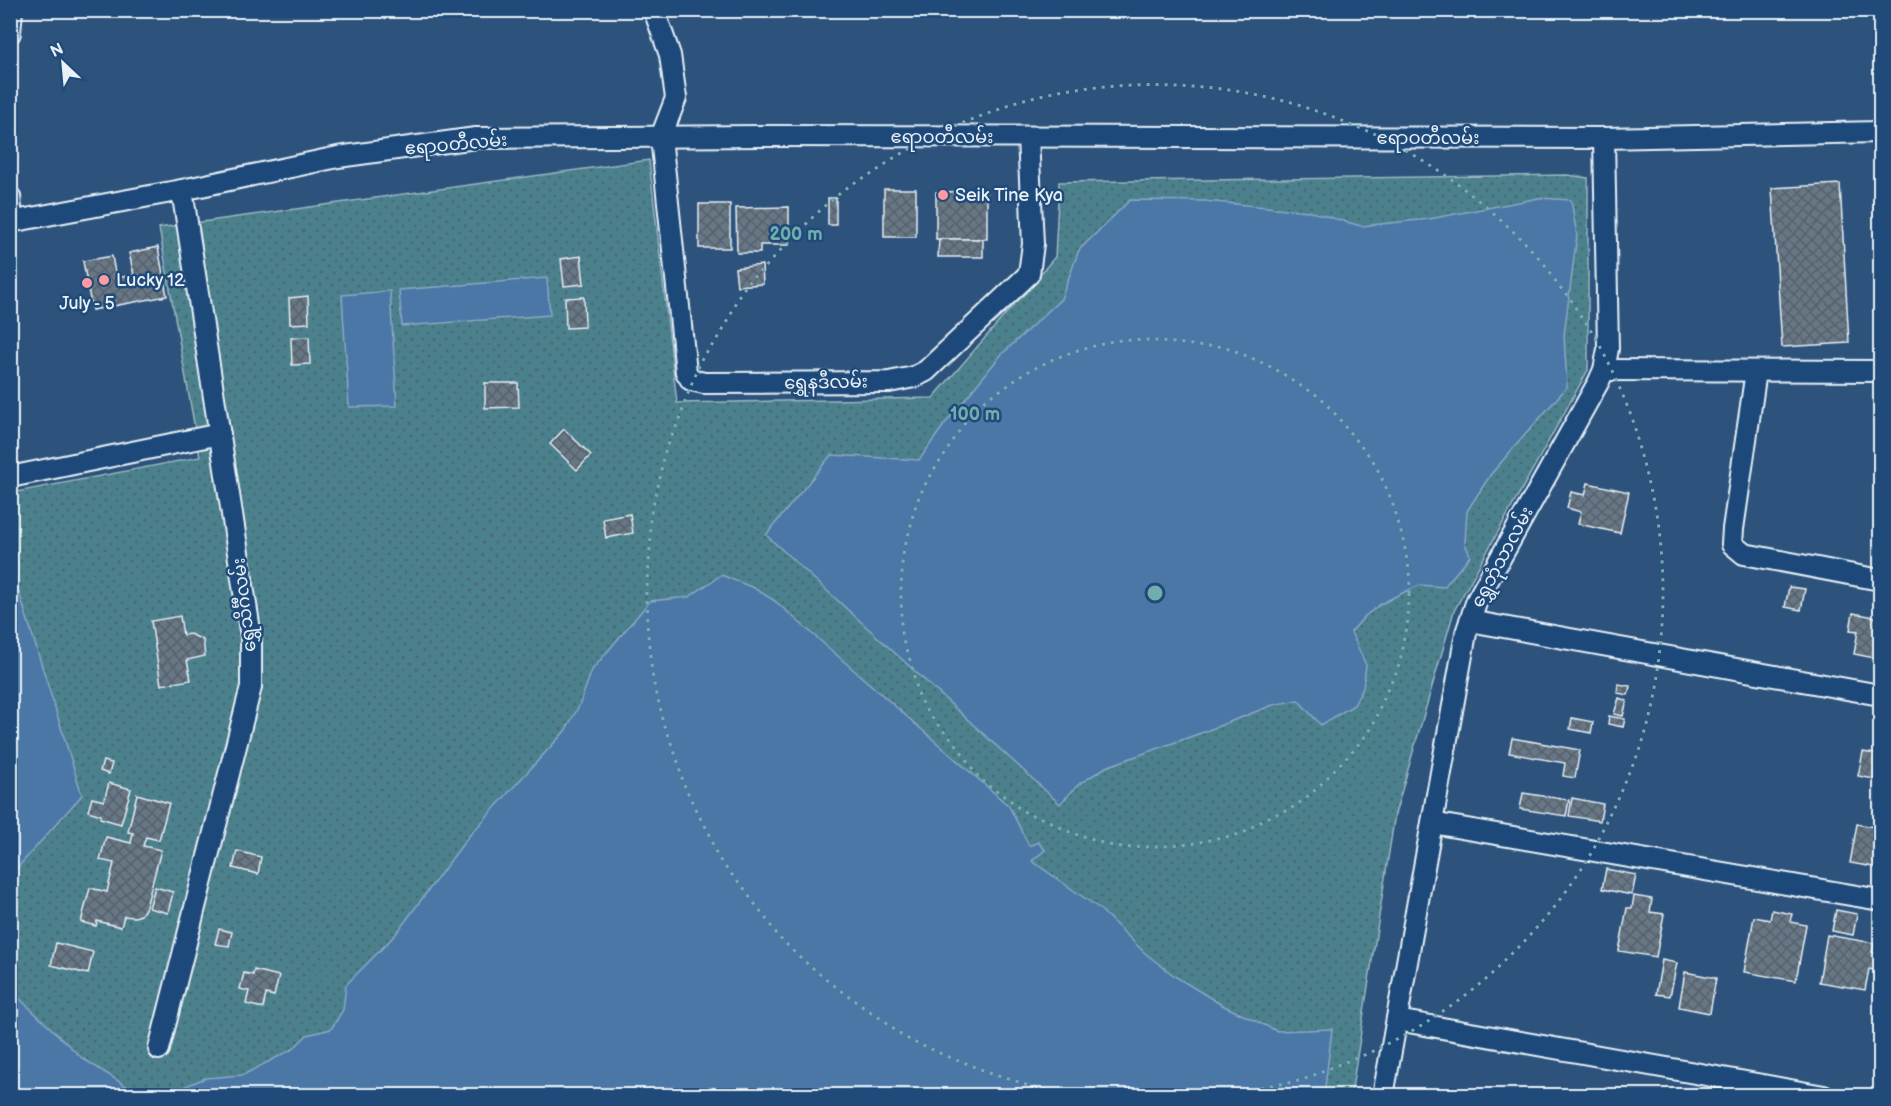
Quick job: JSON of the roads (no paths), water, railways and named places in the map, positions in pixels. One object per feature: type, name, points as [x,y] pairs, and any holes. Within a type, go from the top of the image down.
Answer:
[{"type":"street","points":[[10,33],[12,10]]},
{"type":"street","points":[[654,10],[670,55],[676,98],[661,137]]},
{"type":"street","name":"ဧရာဝတီလမ်း","points":[[11,222],[182,190],[338,157],[476,138],[1604,138],[1881,132]]},
{"type":"street","name":"ရွှေနဒီလမ်း","points":[[661,137],[686,372],[691,380],[704,384],[889,382],[914,377],[926,371],[1029,274],[1033,244],[1028,137]]},
{"type":"street","name":"ရွှေဘုံသာလမ်း","points":[[1383,1095],[1462,650],[1470,621],[1477,600],[1604,370],[1608,349],[1604,138]]},
{"type":"street","name":"ရွှေသိင်္ဂီလမ်း","points":[[159,1049],[251,687],[251,637],[182,190]]},
{"type":"street","points":[[10,197],[11,222]]},
{"type":"street","points":[[1604,370],[1881,371]]},
{"type":"street","points":[[1756,371],[1732,544],[1744,554],[1881,580]]},
{"type":"street","points":[[10,477],[220,434]]},
{"type":"street","points":[[1470,621],[1881,695]]},
{"type":"street","points":[[1432,823],[1881,900]]},
{"type":"street","points":[[1397,1020],[1824,1095]]},
{"type":"water","points":[[1539,198],[1571,200],[1577,235],[1564,335],[1567,387],[1491,474],[1467,511],[1465,543],[1470,556],[1444,587],[1420,585],[1398,595],[1365,616],[1351,632],[1366,665],[1363,688],[1354,705],[1321,725],[1298,700],[1273,705],[1106,767],[1079,784],[1060,804],[766,535],[831,455],[919,460],[944,425],[1001,355],[1061,299],[1079,250],[1130,200],[1205,201],[1308,211],[1361,226],[1429,219]]},
{"type":"water","points":[[547,278],[550,315],[402,326],[399,290]]},
{"type":"water","points":[[390,291],[397,406],[349,407],[342,295]]},
{"type":"water","points":[[10,563],[82,795],[11,875],[10,875]]},
{"type":"water","points":[[721,575],[754,588],[775,601],[1009,806],[1029,846],[1038,842],[1045,850],[1032,861],[1100,909],[1146,954],[1176,977],[1222,1005],[1277,1031],[1332,1029],[1324,1095],[11,1095],[11,984],[19,998],[82,1058],[129,1088],[179,1089],[205,1078],[243,1075],[293,1049],[307,1035],[331,1029],[343,1010],[346,985],[395,935],[468,837],[565,731],[579,706],[592,670],[650,601],[689,597]]},
{"type":"place","name":"Seik Tine Kya","points":[[943,195]]},
{"type":"place","name":"Lucky 12","points":[[104,280]]},
{"type":"place","name":"July - 5","points":[[87,283]]}]
